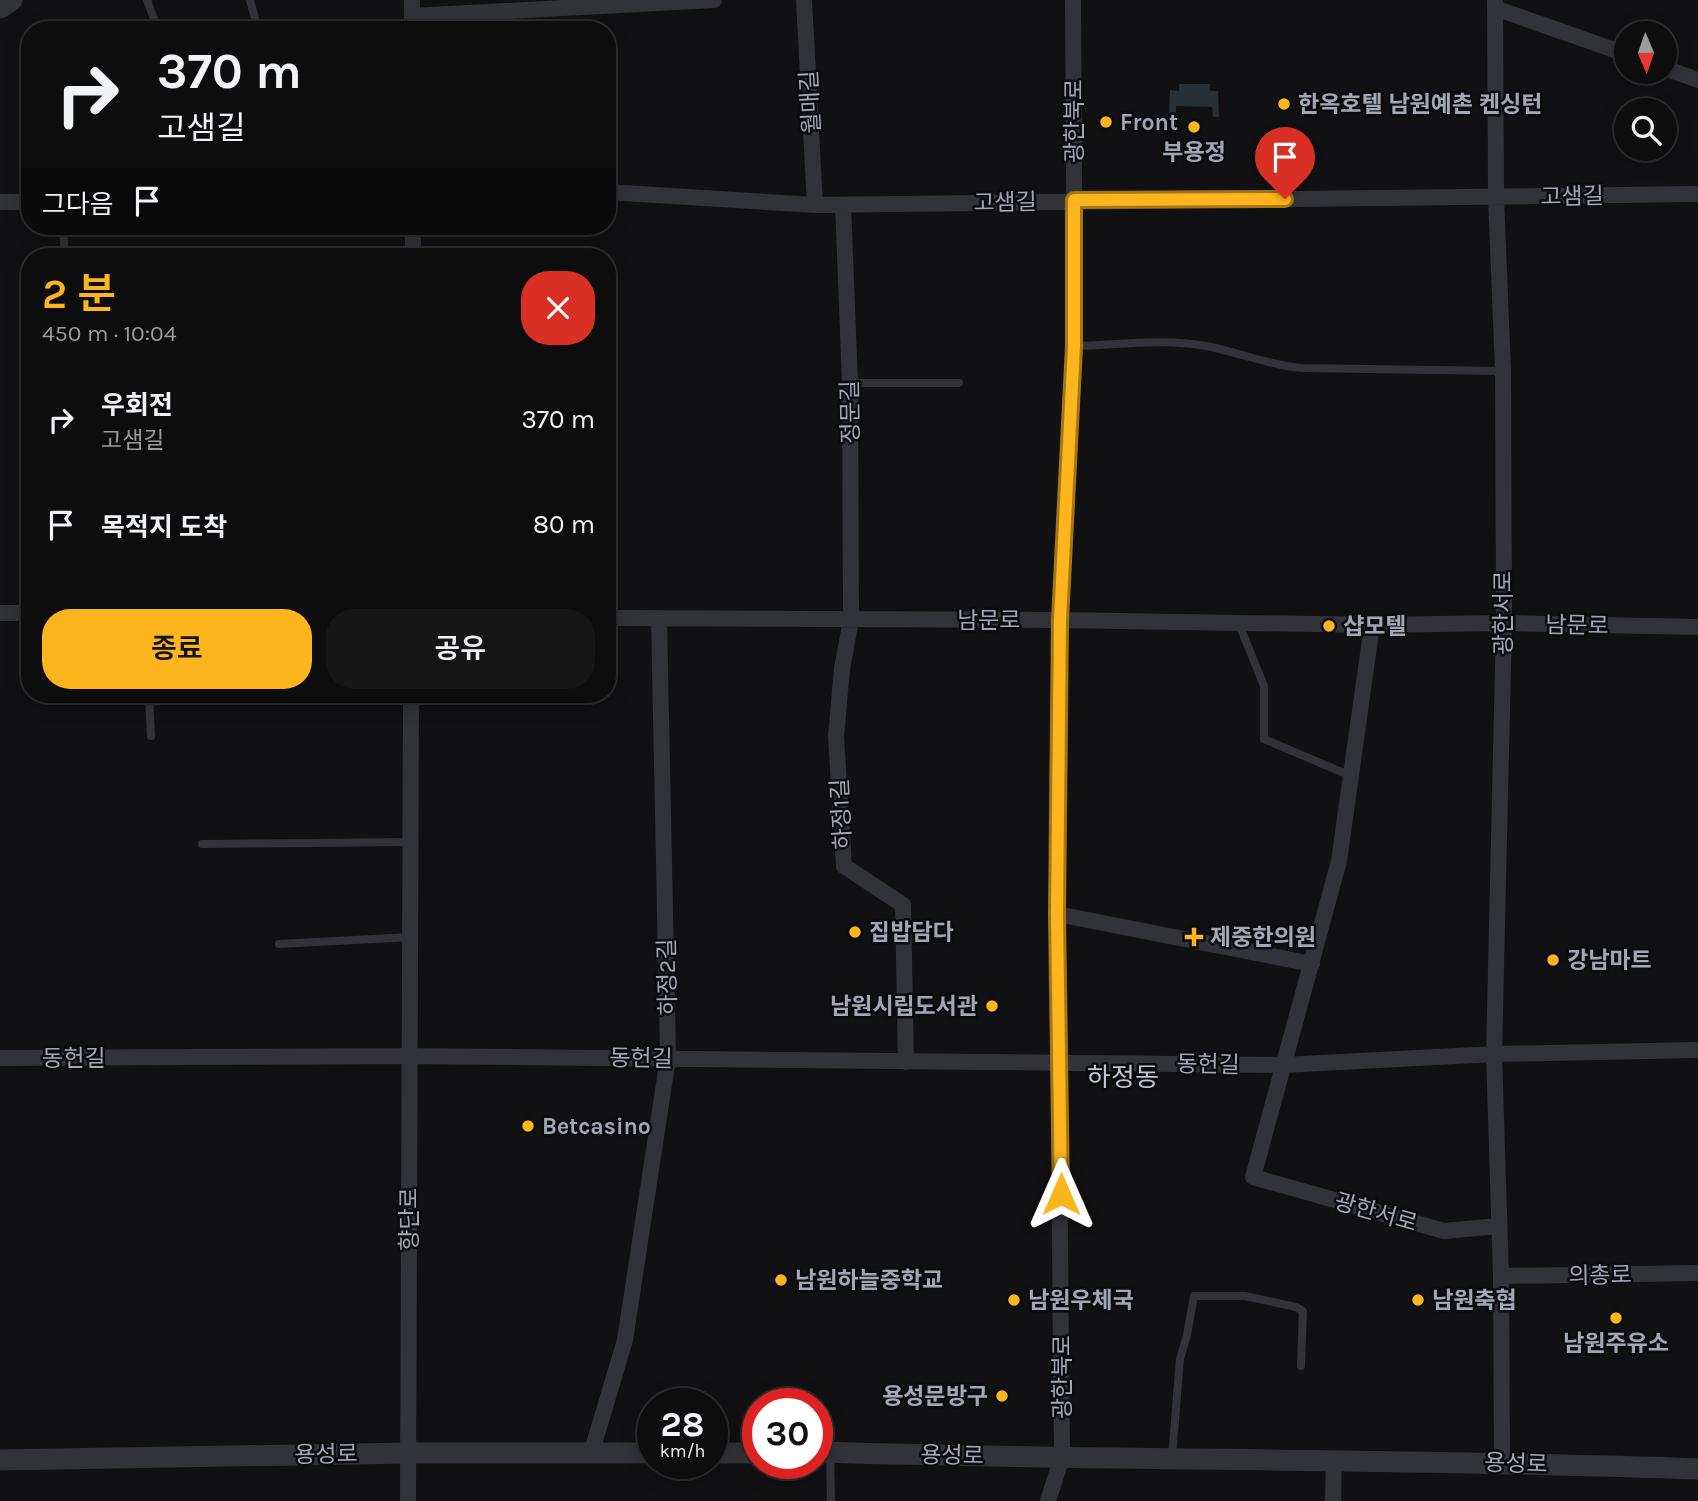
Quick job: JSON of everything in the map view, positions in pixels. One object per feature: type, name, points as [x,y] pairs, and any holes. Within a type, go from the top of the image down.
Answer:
[{"type":"street","points":[[0,8],[12,0]]},
{"type":"street","points":[[412,15],[595,3],[714,0]]},
{"type":"street","name":"월매길","points":[[804,0],[816,205]]},
{"type":"street","name":"광한북로","points":[[1048,1501],[1062,1457],[1057,914],[1060,620],[1074,346],[1073,0]]},
{"type":"street","points":[[1495,4],[1614,49]]},
{"type":"street","name":"광한서로","points":[[1495,4],[1496,197],[1503,371],[1504,623],[1494,1054],[1501,1276],[1502,1462]]},
{"type":"street","points":[[1677,73],[1698,80]]},
{"type":"street","name":"고샘길","points":[[616,193],[816,205],[1698,194]]},
{"type":"street","points":[[0,202],[21,201]]},
{"type":"street","name":"정문길","points":[[843,205],[850,383],[852,620]]},
{"type":"street","points":[[0,613],[21,613]]},
{"type":"street","name":"남문로","points":[[616,618],[1060,620],[1372,625],[1504,623],[1698,627]]},
{"type":"street","name":"하정2길","points":[[591,1454],[625,1340],[668,1058],[659,619]]},
{"type":"street","name":"하정1길","points":[[852,620],[842,669],[836,736],[844,866],[903,905],[906,1062]]},
{"type":"street","points":[[1283,1065],[1339,862],[1372,625]]},
{"type":"street","name":"향단로","points":[[408,1501],[411,703]]},
{"type":"street","points":[[1057,914],[1312,964]]},
{"type":"street","name":"동헌길","points":[[0,1058],[410,1056],[1283,1065],[1494,1054],[1698,1050]]},
{"type":"street","name":"광한서로","points":[[1283,1065],[1254,1177],[1444,1231],[1499,1226]]},
{"type":"street","name":"의총로","points":[[1501,1276],[1698,1273]]},
{"type":"street","name":"용성로","points":[[833,1452],[1171,1460],[1502,1462],[1698,1469]]},
{"type":"street","name":"용성로","points":[[0,1460],[408,1453],[637,1453]]},
{"type":"street","points":[[1333,1501],[1334,1460]]},
{"type":"lane","points":[[148,0],[155,21]]},
{"type":"lane","points":[[250,0],[256,21]]},
{"type":"lane","points":[[1074,346],[1170,343],[1203,345],[1281,366],[1301,368],[1503,371]]},
{"type":"lane","points":[[850,383],[958,383]]},
{"type":"lane","points":[[1239,624],[1264,687],[1264,739],[1351,776]]},
{"type":"lane","points":[[149,703],[151,736]]},
{"type":"lane","points":[[202,844],[411,842]]},
{"type":"lane","points":[[279,944],[411,937]]},
{"type":"lane","points":[[1171,1460],[1180,1359],[1188,1335],[1194,1296],[1245,1296],[1296,1307],[1303,1311],[1301,1366]]},
{"type":"lane","points":[[828,1479],[831,1501]]},
{"type":"shaded area","points":[[1179,84],[1210,84],[1210,91],[1218,91],[1219,117],[1213,117],[1212,107],[1176,106],[1176,120],[1169,120],[1170,90],[1179,91]]},
{"type":"place","name":"한옥호텔 남원예촌 켄싱턴","points":[[1284,104]]},
{"type":"place","name":"Front","points":[[1106,122]]},
{"type":"place","name":"부용정","points":[[1194,127]]},
{"type":"place","name":"샵모텔","points":[[1329,626]]},
{"type":"place","name":"집밥담다","points":[[855,932]]},
{"type":"place","name":"제중한의원","points":[[1194,937]]},
{"type":"place","name":"강남마트","points":[[1553,960]]},
{"type":"place","name":"남원시립도서관","points":[[992,1006]]},
{"type":"place","name":"Betcasino","points":[[528,1126]]},
{"type":"place","name":"남원하늘중학교","points":[[781,1280]]},
{"type":"place","name":"남원우체국","points":[[1014,1300]]},
{"type":"place","name":"남원축협","points":[[1418,1300]]},
{"type":"place","name":"남원주유소","points":[[1616,1318]]},
{"type":"place","name":"용성문방구","points":[[1002,1396]]},
{"type":"district","name":"하정동","points":[[1123,1077]]},
{"type":"route","points":[[1061,1194],[1057,914],[1060,620],[1074,346],[1074,200],[1285,199]]}]
